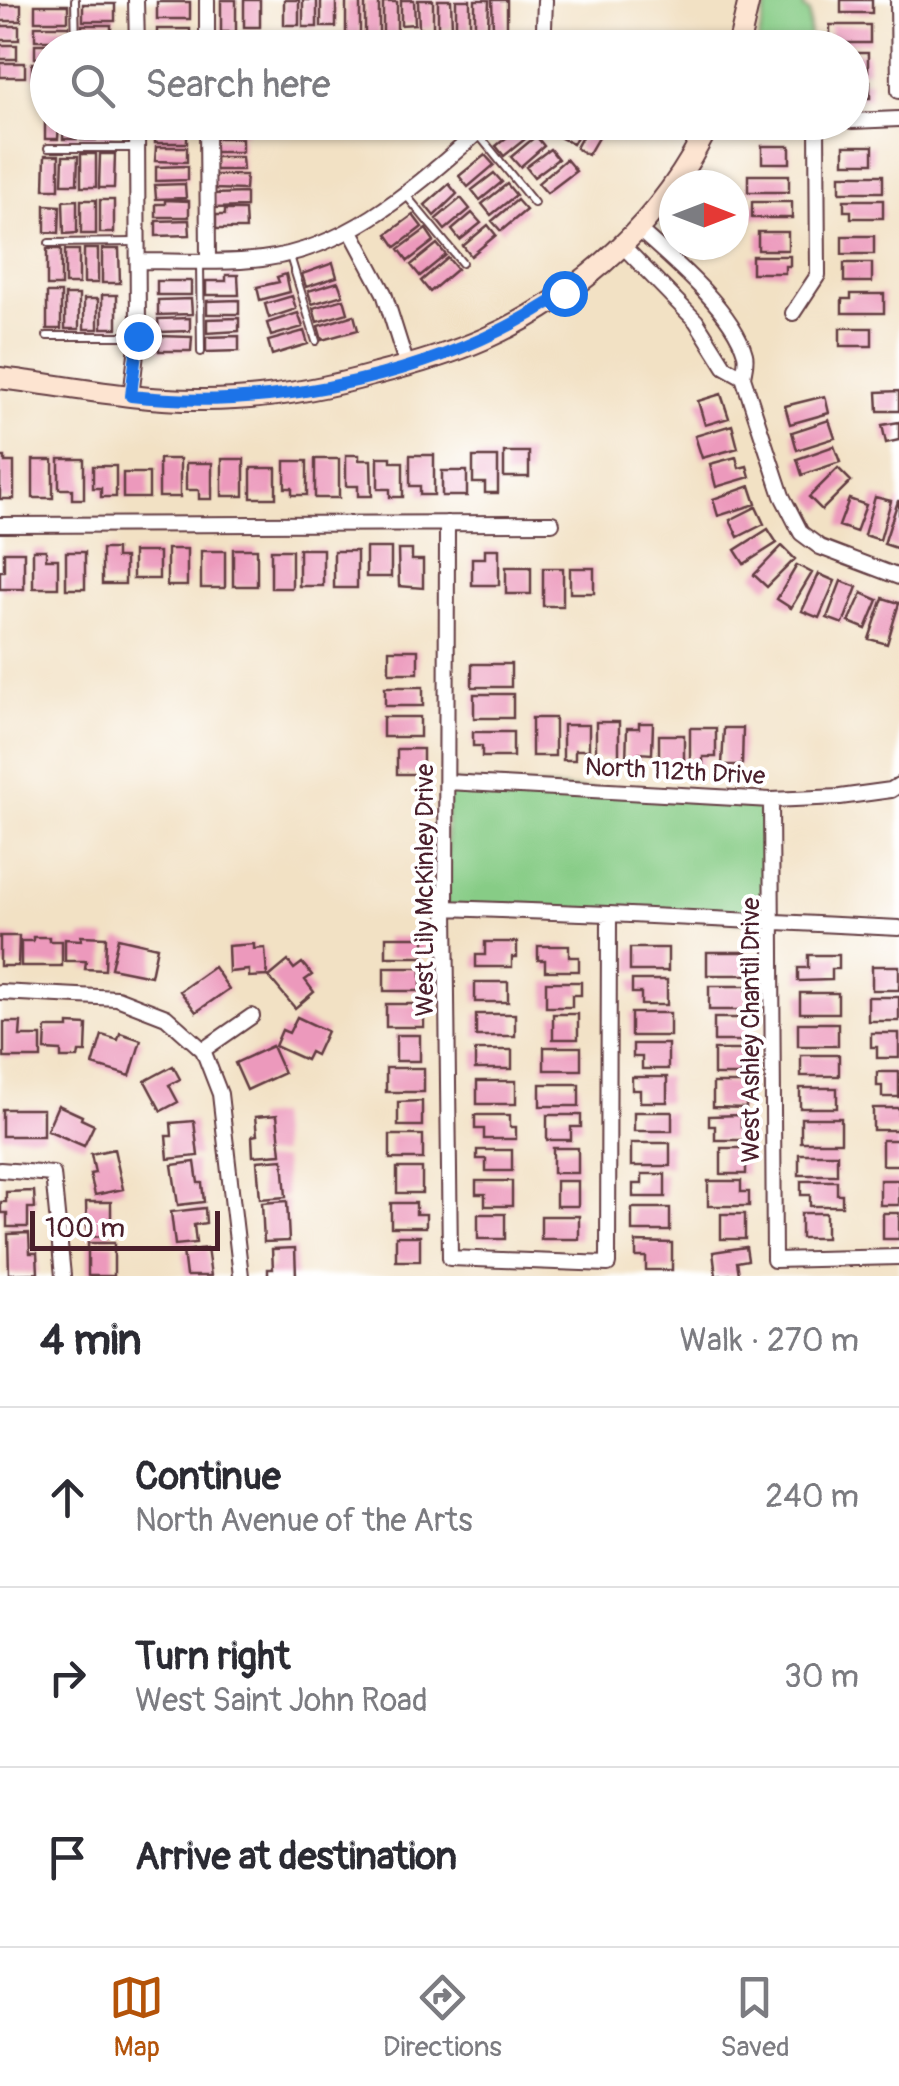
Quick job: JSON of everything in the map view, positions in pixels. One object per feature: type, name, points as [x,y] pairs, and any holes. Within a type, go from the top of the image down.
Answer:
[{"type":"street","points":[[136,0],[136,30]]},
{"type":"street","points":[[206,0],[207,30]]},
{"type":"street","points":[[544,30],[545,0]]},
{"type":"street","points":[[742,30],[749,0]]},
{"type":"street","points":[[898,0],[899,91]]},
{"type":"street","points":[[869,121],[899,120]]},
{"type":"street","points":[[131,396],[138,336],[138,140]]},
{"type":"street","points":[[204,261],[207,140]]},
{"type":"street","points":[[138,261],[263,259],[327,242],[378,214],[470,140]]},
{"type":"street","points":[[0,378],[131,396],[205,400],[268,396],[334,385],[407,366],[481,340],[524,319],[584,278],[638,229],[679,177],[700,140]]},
{"type":"street","points":[[794,313],[818,275],[817,140]]},
{"type":"street","points":[[638,229],[708,296],[730,324],[747,357],[743,377],[782,496],[800,533],[820,547],[899,578]]},
{"type":"street","points":[[351,231],[384,293],[407,366]]},
{"type":"street","points":[[622,245],[688,312],[725,366],[743,377]]},
{"type":"street","name":"West Lily McKinley Drive","points":[[447,523],[450,1258],[608,1264],[609,914]]},
{"type":"street","points":[[0,526],[552,523]]},
{"type":"street","name":"North 112th Drive","points":[[447,782],[771,800],[840,797],[891,790],[899,785]]},
{"type":"street","name":"West Ashley Chantil Drive","points":[[771,800],[774,1260],[899,1257]]},
{"type":"street","points":[[446,908],[899,928]]},
{"type":"street","points":[[0,992],[117,998],[166,1017],[202,1050],[220,1094],[240,1276]]},
{"type":"street","points":[[202,1050],[252,1016]]},
{"type":"street","points":[[0,1170],[53,1174],[63,1276]]},
{"type":"lane","points":[[75,0],[76,30]]},
{"type":"lane","points":[[482,140],[534,203]]},
{"type":"lane","points":[[48,148],[138,148]]},
{"type":"lane","points":[[404,193],[462,262]]},
{"type":"lane","points":[[48,243],[138,242]]},
{"type":"lane","points":[[289,254],[316,341]]},
{"type":"lane","points":[[201,352],[204,261]]},
{"type":"lane","points":[[688,312],[708,296]]},
{"type":"lane","points":[[707,335],[730,324]]},
{"type":"lane","points":[[47,336],[138,336]]},
{"type":"green space","points":[[768,0],[804,0],[810,30],[761,30]]},
{"type":"green space","points":[[447,782],[771,800],[773,923],[446,908]]},
{"type":"building","points":[[221,0],[236,0],[236,30],[221,30]]},
{"type":"building","points":[[244,0],[260,0],[260,27],[244,27]]},
{"type":"building","points":[[284,0],[299,0],[299,25],[284,25]]},
{"type":"building","points":[[303,0],[317,0],[317,27],[303,27]]},
{"type":"building","points":[[321,0],[336,0],[336,27],[321,27]]},
{"type":"building","points":[[401,0],[414,0],[415,24],[401,25]]},
{"type":"building","points":[[418,0],[433,0],[433,28],[419,29]]},
{"type":"building","points":[[438,0],[451,0],[452,28],[438,29]]},
{"type":"building","points":[[456,0],[470,0],[470,29],[456,29]]},
{"type":"building","points":[[475,0],[489,0],[488,28],[475,28]]},
{"type":"building","points":[[492,0],[507,0],[507,29],[493,29]]},
{"type":"building","points":[[841,0],[872,0],[872,13],[841,13]]},
{"type":"building","points":[[346,1],[360,1],[360,30],[346,30]]},
{"type":"building","points":[[365,1],[379,1],[379,30],[365,30]]},
{"type":"building","points":[[157,2],[190,2],[190,19],[157,19]]},
{"type":"building","points":[[383,2],[397,2],[397,30],[383,30]]},
{"type":"building","points":[[83,4],[115,4],[115,21],[83,21]]},
{"type":"building","points":[[0,5],[21,5],[21,21],[0,21]]},
{"type":"building","points":[[35,5],[68,5],[68,21],[35,21]]},
{"type":"building","points":[[82,25],[111,25],[111,30],[82,30]]},
{"type":"building","points":[[830,25],[870,25],[870,43],[869,30],[830,30]]},
{"type":"building","points":[[0,26],[19,26],[19,40],[0,40]]},
{"type":"building","points":[[35,26],[69,26],[69,30],[35,30]]},
{"type":"building","points":[[0,45],[17,45],[17,59],[0,59]]},
{"type":"building","points":[[0,63],[25,63],[25,77],[0,77]]},
{"type":"building","points":[[155,140],[187,140],[187,143]]},
{"type":"building","points":[[214,140],[242,140],[242,152],[214,152]]},
{"type":"building","points":[[503,140],[524,140],[504,156],[496,146]]},
{"type":"building","points":[[531,140],[539,140],[544,146],[520,167],[511,157]]},
{"type":"building","points":[[580,140],[597,140],[588,155],[576,148]]},
{"type":"building","points":[[762,146],[790,146],[790,163],[762,163]]},
{"type":"building","points":[[844,146],[873,146],[873,163],[844,163]]},
{"type":"building","points":[[156,147],[187,147],[187,162],[155,161]]},
{"type":"building","points":[[550,149],[558,159],[534,177],[526,167]]},
{"type":"building","points":[[81,154],[96,154],[96,187],[81,187]]},
{"type":"building","points":[[100,154],[115,154],[114,188],[99,188]]},
{"type":"building","points":[[45,155],[59,155],[59,189],[44,189]]},
{"type":"building","points":[[485,155],[494,165],[468,187],[459,176]]},
{"type":"building","points":[[63,156],[78,156],[77,184],[62,184]]},
{"type":"building","points":[[215,157],[242,157],[243,170],[215,170]]},
{"type":"building","points":[[566,159],[576,171],[547,193],[538,183]]},
{"type":"building","points":[[188,166],[188,180],[156,181],[156,167]]},
{"type":"building","points":[[494,173],[502,182],[480,200],[472,190]]},
{"type":"building","points":[[213,175],[246,175],[245,190],[213,189]]},
{"type":"building","points":[[749,175],[789,175],[789,192],[749,192]]},
{"type":"building","points":[[840,175],[883,175],[883,192],[840,192]]},
{"type":"building","points":[[185,184],[186,198],[156,199],[155,185]]},
{"type":"building","points":[[449,184],[457,194],[434,216],[425,205]]},
{"type":"building","points":[[507,184],[516,195],[491,215],[482,204]]},
{"type":"building","points":[[246,193],[246,207],[213,208],[213,194]]},
{"type":"building","points":[[461,198],[470,209],[445,230],[436,219]]},
{"type":"building","points":[[77,200],[77,233],[64,234],[63,201]]},
{"type":"building","points":[[81,200],[96,200],[96,234],[81,234]]},
{"type":"building","points":[[100,200],[114,200],[114,233],[100,233]]},
{"type":"building","points":[[165,200],[189,201],[189,217],[156,217],[156,204],[165,204]]},
{"type":"building","points":[[517,200],[526,210],[501,231],[492,221]]},
{"type":"building","points":[[844,200],[883,200],[883,218],[851,218],[851,211],[844,211]]},
{"type":"building","points":[[752,202],[792,202],[792,218],[752,218]]},
{"type":"building","points":[[45,205],[60,206],[59,233],[45,232]]},
{"type":"building","points":[[225,210],[245,210],[246,229],[216,229],[216,215],[225,215]]},
{"type":"building","points":[[472,213],[481,223],[460,240],[452,230]]},
{"type":"building","points":[[413,215],[422,227],[396,247],[387,234]]},
{"type":"building","points":[[189,220],[190,235],[156,236],[156,221]]},
{"type":"building","points":[[488,225],[496,235],[471,256],[463,246]]},
{"type":"building","points":[[426,229],[434,241],[408,261],[399,249]]},
{"type":"building","points":[[758,232],[788,232],[788,250],[758,250]]},
{"type":"building","points":[[842,236],[874,236],[874,254],[842,254]]},
{"type":"building","points":[[437,244],[446,255],[420,276],[411,265]]},
{"type":"building","points":[[47,249],[61,249],[61,286],[47,286]]},
{"type":"building","points":[[84,249],[98,249],[98,283],[84,283]]},
{"type":"building","points":[[102,249],[119,249],[120,283],[102,283]]},
{"type":"building","points":[[65,250],[79,250],[79,284],[65,284]]},
{"type":"building","points":[[752,256],[790,256],[790,266],[785,266],[785,273],[752,273]]},
{"type":"building","points":[[448,258],[457,269],[430,292],[421,281]]},
{"type":"building","points":[[333,263],[337,277],[306,287],[302,274]]},
{"type":"building","points":[[844,263],[872,263],[872,282],[844,282]]},
{"type":"building","points":[[286,274],[290,292],[260,300],[257,287],[279,282],[277,277]]},
{"type":"building","points":[[226,275],[238,275],[239,295],[206,295],[206,281],[226,281]]},
{"type":"building","points":[[157,281],[191,281],[191,295],[157,295]]},
{"type":"building","points":[[338,282],[343,295],[312,304],[308,291]]},
{"type":"building","points":[[47,293],[61,293],[61,329],[47,329]]},
{"type":"building","points":[[851,294],[884,294],[884,313],[842,313],[842,299],[851,299]]},
{"type":"building","points":[[65,295],[79,295],[79,329],[65,329]]},
{"type":"building","points":[[102,295],[117,295],[117,328],[102,328]]},
{"type":"building","points":[[292,296],[296,309],[269,318],[265,304]]},
{"type":"building","points":[[84,299],[98,299],[98,329],[84,329]]},
{"type":"building","points":[[191,299],[192,314],[158,315],[158,300]]},
{"type":"building","points":[[344,299],[348,313],[317,322],[313,308]]},
{"type":"building","points":[[239,300],[239,314],[207,314],[207,301]]},
{"type":"building","points":[[298,313],[303,327],[271,336],[267,323]]},
{"type":"building","points":[[354,315],[358,330],[322,340],[318,326]]},
{"type":"building","points":[[190,318],[190,331],[159,332],[158,319]]},
{"type":"building","points":[[239,318],[239,331],[207,333],[207,319]]},
{"type":"building","points":[[840,328],[872,328],[872,346],[840,346]]},
{"type":"building","points":[[304,331],[308,344],[272,355],[268,341]]},
{"type":"building","points":[[159,336],[192,337],[191,351],[159,351]]},
{"type":"building","points":[[239,336],[239,351],[206,352],[206,337]]},
{"type":"building","points":[[899,391],[899,411],[878,411],[877,392]]},
{"type":"building","points":[[721,394],[729,418],[705,425],[698,401]]},
{"type":"building","points":[[825,396],[829,413],[790,424],[785,406]]},
{"type":"building","points":[[829,420],[835,438],[797,450],[792,432]]},
{"type":"building","points":[[899,422],[899,440],[886,443],[882,425]]},
{"type":"building","points":[[732,425],[738,448],[702,458],[695,436]]},
{"type":"building","points":[[834,446],[840,462],[802,475],[797,459]]},
{"type":"building","points":[[504,452],[529,452],[529,477],[504,477]]},
{"type":"building","points":[[346,455],[371,460],[372,496],[358,496],[358,486],[346,486]]},
{"type":"building","points":[[410,455],[434,455],[434,495],[420,495],[420,486],[410,486]]},
{"type":"building","points":[[0,457],[5,457],[5,462],[14,462],[14,499],[0,499]]},
{"type":"building","points":[[378,457],[403,462],[403,497],[390,497],[390,489],[378,489]]},
{"type":"building","points":[[473,457],[498,457],[498,493],[485,493],[485,483],[473,483]]},
{"type":"building","points":[[736,457],[739,468],[747,466],[750,477],[716,487],[710,464]]},
{"type":"building","points":[[59,459],[84,459],[84,499],[72,499],[72,489],[59,489]]},
{"type":"building","points":[[159,459],[180,459],[180,497],[159,497]]},
{"type":"building","points":[[222,459],[244,459],[244,496],[222,496]]},
{"type":"building","points":[[315,459],[339,459],[339,498],[315,498]]},
{"type":"building","points":[[33,460],[53,460],[53,498],[33,498]]},
{"type":"building","points":[[285,461],[307,461],[307,495],[292,495],[292,488],[285,488]]},
{"type":"building","points":[[186,463],[212,463],[212,499],[199,499],[199,490],[186,490]]},
{"type":"building","points":[[93,466],[116,466],[116,497],[101,497],[101,488],[93,488]]},
{"type":"building","points":[[251,468],[276,468],[276,498],[251,498]]},
{"type":"building","points":[[838,468],[851,481],[822,510],[809,497]]},
{"type":"building","points":[[442,471],[467,471],[467,496],[442,496]]},
{"type":"building","points":[[123,473],[149,473],[149,498],[123,498]]},
{"type":"building","points":[[750,486],[756,504],[718,516],[713,499]]},
{"type":"building","points":[[875,497],[891,501],[880,540],[864,535]]},
{"type":"building","points":[[849,499],[866,505],[856,532],[839,526]]},
{"type":"building","points":[[899,501],[899,549],[884,544]]},
{"type":"building","points":[[756,507],[764,524],[738,537],[730,520]]},
{"type":"building","points":[[768,529],[777,543],[744,564],[735,550]]},
{"type":"building","points":[[782,546],[795,559],[767,587],[754,575]]},
{"type":"building","points":[[366,548],[391,548],[391,577],[366,577]]},
{"type":"building","points":[[102,549],[116,549],[116,558],[125,558],[125,584],[102,584]]},
{"type":"building","points":[[167,549],[187,549],[187,586],[167,586]]},
{"type":"building","points":[[233,549],[257,549],[257,586],[233,586]]},
{"type":"building","points":[[299,549],[323,549],[323,586],[299,586]]},
{"type":"building","points":[[485,549],[499,549],[499,585],[472,585],[472,558],[485,558]]},
{"type":"building","points":[[33,550],[46,550],[46,559],[58,559],[58,588],[33,588]]},
{"type":"building","points":[[271,550],[292,550],[292,588],[271,588]]},
{"type":"building","points":[[398,550],[412,550],[412,560],[423,560],[423,588],[399,586]]},
{"type":"building","points":[[201,551],[225,551],[225,588],[201,588]]},
{"type":"building","points":[[334,551],[357,551],[357,588],[334,588]]},
{"type":"building","points":[[4,552],[24,552],[24,589],[0,589]]},
{"type":"building","points":[[66,552],[85,552],[85,589],[66,589]]},
{"type":"building","points":[[133,552],[159,552],[159,579],[133,579]]},
{"type":"building","points":[[797,565],[812,573],[791,608],[777,599]]},
{"type":"building","points":[[506,567],[531,567],[531,594],[506,594]]},
{"type":"building","points":[[543,568],[563,568],[563,606],[543,606]]},
{"type":"building","points":[[570,568],[594,568],[594,593],[570,593]]},
{"type":"building","points":[[819,574],[835,581],[819,618],[802,611]]},
{"type":"building","points":[[841,581],[857,587],[843,624],[827,618]]},
{"type":"building","points":[[862,593],[878,600],[866,629],[849,622]]},
{"type":"building","points":[[883,598],[899,603],[887,644],[869,639]]},
{"type":"building","points":[[389,650],[418,650],[418,673],[389,673]]},
{"type":"building","points":[[472,664],[511,664],[511,687],[472,687]]},
{"type":"building","points":[[385,687],[423,687],[423,706],[385,706]]},
{"type":"building","points":[[474,694],[513,694],[513,718],[474,718]]},
{"type":"building","points":[[383,717],[420,717],[420,737],[383,737]]},
{"type":"building","points":[[532,718],[555,718],[555,756],[532,756]]},
{"type":"building","points":[[596,722],[619,722],[619,759],[596,759]]},
{"type":"building","points":[[639,723],[653,723],[652,754],[639,753],[639,763],[626,762],[627,728],[639,728]]},
{"type":"building","points":[[563,725],[589,725],[589,750],[575,750],[575,760],[563,760]]},
{"type":"building","points":[[690,728],[716,728],[716,757],[703,757],[703,766],[690,766]]},
{"type":"building","points":[[724,728],[743,728],[742,765],[722,765]]},
{"type":"building","points":[[473,732],[513,732],[513,757],[482,757],[482,746],[473,746]]},
{"type":"building","points":[[659,735],[684,735],[684,761],[659,761]]},
{"type":"building","points":[[397,749],[423,749],[423,774],[397,774]]},
{"type":"building","points":[[0,936],[19,936],[18,966],[0,966]]},
{"type":"building","points":[[81,936],[106,937],[105,970],[85,969],[86,961],[65,961],[65,939],[81,940]]},
{"type":"building","points":[[33,937],[62,941],[62,966],[21,966],[21,941],[33,941]]},
{"type":"building","points":[[386,937],[424,937],[424,957],[386,957]]},
{"type":"building","points":[[118,938],[157,947],[151,976],[111,968]]},
{"type":"building","points":[[485,942],[517,942],[512,967],[476,967],[476,955],[485,955]]},
{"type":"building","points":[[254,944],[254,949],[265,948],[267,976],[249,977],[249,970],[229,972],[228,946]]},
{"type":"building","points":[[538,946],[569,946],[569,957],[579,957],[579,971],[545,971],[545,960],[538,960]]},
{"type":"building","points":[[630,948],[668,948],[668,971],[630,971]]},
{"type":"building","points":[[707,952],[746,952],[746,975],[707,975]]},
{"type":"building","points":[[808,955],[839,955],[839,969],[832,969],[832,980],[798,981],[798,968],[808,968]]},
{"type":"building","points":[[288,961],[294,969],[302,963],[312,975],[305,980],[314,992],[295,1008],[269,977]]},
{"type":"building","points":[[872,966],[899,966],[899,990],[872,990]]},
{"type":"building","points":[[214,967],[229,989],[196,1012],[180,991]]},
{"type":"building","points":[[384,968],[421,968],[421,991],[384,991]]},
{"type":"building","points":[[632,980],[667,980],[667,1005],[641,1005],[641,993],[632,993]]},
{"type":"building","points":[[475,982],[508,982],[508,1002],[475,1002]]},
{"type":"building","points":[[546,982],[581,982],[581,995],[572,995],[572,1007],[546,1007]]},
{"type":"building","points":[[709,986],[747,986],[747,1010],[709,1010]]},
{"type":"building","points":[[800,993],[838,993],[838,1013],[800,1013]]},
{"type":"building","points":[[868,997],[899,997],[899,1021],[868,1021]]},
{"type":"building","points":[[386,1004],[424,1004],[424,1027],[386,1027]]},
{"type":"building","points":[[631,1013],[670,1013],[670,1036],[631,1036]]},
{"type":"building","points":[[476,1014],[515,1014],[515,1036],[476,1036]]},
{"type":"building","points":[[553,1014],[578,1014],[578,1039],[553,1039]]},
{"type":"building","points":[[297,1017],[327,1031],[316,1055],[310,1052],[306,1060],[275,1046],[282,1030],[289,1033]]},
{"type":"building","points":[[714,1018],[746,1018],[746,1041],[714,1041]]},
{"type":"building","points":[[4,1022],[21,1022],[20,1036],[41,1036],[41,1058],[4,1058]]},
{"type":"building","points":[[798,1023],[838,1023],[838,1046],[798,1046]]},
{"type":"building","points":[[68,1024],[87,1025],[86,1052],[79,1052],[78,1058],[61,1058],[61,1051],[45,1050],[46,1028],[68,1028]]},
{"type":"building","points":[[120,1033],[141,1040],[130,1076],[93,1065],[102,1035],[118,1040]]},
{"type":"building","points":[[871,1033],[899,1033],[899,1058],[877,1058],[877,1047],[871,1047]]},
{"type":"building","points":[[396,1035],[420,1035],[420,1061],[396,1061]]},
{"type":"building","points":[[633,1044],[668,1044],[668,1069],[642,1069],[642,1057],[633,1057]]},
{"type":"building","points":[[272,1046],[284,1073],[247,1090],[235,1063]]},
{"type":"building","points":[[544,1047],[581,1047],[581,1070],[544,1070]]},
{"type":"building","points":[[475,1050],[512,1050],[512,1069],[475,1069]]},
{"type":"building","points":[[714,1050],[749,1050],[749,1063],[740,1063],[740,1075],[714,1075]]},
{"type":"building","points":[[801,1055],[839,1055],[839,1076],[801,1076]]},
{"type":"building","points":[[173,1066],[180,1079],[169,1085],[178,1102],[161,1111],[145,1081]]},
{"type":"building","points":[[386,1068],[424,1068],[424,1092],[386,1092]]},
{"type":"building","points":[[877,1072],[899,1072],[899,1097],[882,1097]]},
{"type":"building","points":[[632,1077],[667,1077],[667,1102],[640,1102],[640,1090],[632,1090]]},
{"type":"building","points":[[477,1081],[516,1081],[516,1104],[477,1104]]},
{"type":"building","points":[[713,1083],[746,1083],[746,1108],[713,1107]]},
{"type":"building","points":[[540,1084],[579,1084],[579,1106],[540,1106]]},
{"type":"building","points":[[800,1088],[837,1088],[837,1108],[800,1108]]},
{"type":"building","points":[[422,1101],[422,1126],[398,1126],[398,1102]]},
{"type":"building","points":[[58,1105],[94,1125],[84,1146],[47,1130]]},
{"type":"building","points":[[873,1108],[899,1108],[899,1130],[873,1130]]},
{"type":"building","points":[[2,1109],[43,1109],[43,1136],[2,1136]]},
{"type":"building","points":[[634,1112],[672,1112],[672,1131],[634,1131]]},
{"type":"building","points":[[277,1115],[281,1154],[253,1156],[255,1117]]},
{"type":"building","points":[[475,1115],[510,1115],[516,1139],[484,1139],[484,1129],[475,1129]]},
{"type":"building","points":[[547,1115],[581,1115],[581,1127],[571,1127],[571,1140],[547,1140]]},
{"type":"building","points":[[741,1115],[741,1127],[750,1127],[750,1140],[715,1140],[715,1126],[709,1126],[709,1116]]},
{"type":"building","points":[[801,1118],[841,1118],[841,1142],[801,1142]]},
{"type":"building","points":[[194,1121],[198,1156],[168,1159],[166,1136],[172,1136],[171,1123]]},
{"type":"building","points":[[390,1135],[423,1135],[423,1159],[390,1159]]},
{"type":"building","points":[[882,1140],[899,1140],[899,1165],[882,1165]]},
{"type":"building","points":[[631,1143],[670,1143],[670,1166],[631,1166]]},
{"type":"building","points":[[553,1148],[578,1148],[578,1173],[553,1173]]},
{"type":"building","points":[[721,1148],[746,1148],[746,1174],[721,1174]]},
{"type":"building","points":[[114,1149],[123,1189],[95,1195],[91,1154]]},
{"type":"building","points":[[477,1150],[512,1150],[512,1171],[486,1171],[486,1159],[477,1159]]},
{"type":"building","points":[[799,1154],[837,1154],[837,1175],[799,1175]]},
{"type":"building","points":[[283,1159],[286,1197],[260,1199],[257,1161]]},
{"type":"building","points":[[195,1162],[204,1202],[178,1205],[172,1165]]},
{"type":"building","points":[[397,1168],[422,1168],[422,1193],[397,1193]]},
{"type":"building","points":[[642,1174],[665,1174],[665,1197],[633,1197],[633,1184],[642,1184]]},
{"type":"building","points":[[880,1180],[899,1180],[899,1205],[880,1205]]},
{"type":"building","points":[[476,1181],[512,1181],[512,1206],[485,1206],[485,1194],[476,1194]]},
{"type":"building","points":[[556,1181],[578,1181],[578,1206],[556,1206]]},
{"type":"building","points":[[708,1181],[741,1181],[741,1192],[749,1192],[749,1206],[708,1206]]},
{"type":"building","points":[[801,1181],[837,1181],[842,1206],[810,1206],[810,1195],[801,1195]]},
{"type":"building","points":[[34,1191],[35,1208],[28,1208],[28,1227],[7,1227],[7,1213],[1,1213],[6,1192]]},
{"type":"building","points":[[287,1201],[289,1241],[264,1242],[262,1203]]},
{"type":"building","points":[[86,1202],[111,1202],[111,1236],[87,1237]]},
{"type":"building","points":[[391,1203],[416,1203],[416,1214],[426,1214],[426,1227],[391,1227]]},
{"type":"building","points":[[205,1208],[206,1223],[194,1225],[196,1243],[175,1245],[171,1212]]},
{"type":"building","points":[[632,1208],[670,1208],[670,1231],[632,1231]]},
{"type":"building","points":[[801,1213],[826,1213],[826,1238],[801,1238]]},
{"type":"building","points":[[883,1213],[899,1213],[899,1239],[883,1239]]},
{"type":"building","points":[[478,1214],[505,1214],[505,1239],[478,1239]]},
{"type":"building","points":[[721,1214],[745,1214],[745,1239],[721,1239]]},
{"type":"building","points":[[541,1216],[579,1216],[579,1239],[541,1239]]},
{"type":"building","points":[[29,1233],[30,1253],[37,1253],[38,1273],[9,1274],[8,1234]]},
{"type":"building","points":[[396,1236],[420,1236],[420,1261],[396,1261]]},
{"type":"building","points":[[636,1242],[672,1243],[672,1270],[646,1270],[646,1257],[636,1257]]},
{"type":"building","points":[[88,1243],[114,1243],[114,1276],[88,1276]]},
{"type":"building","points":[[746,1247],[748,1260],[737,1262],[739,1274],[716,1276],[713,1252]]},
{"type":"building","points":[[207,1248],[211,1276],[186,1276],[183,1251]]},
{"type":"building","points":[[295,1248],[296,1276],[268,1276],[268,1269],[273,1269],[272,1249]]},
{"type":"route","points":[[138,336],[131,396],[246,399],[314,390],[458,350],[524,319],[564,293]]}]
